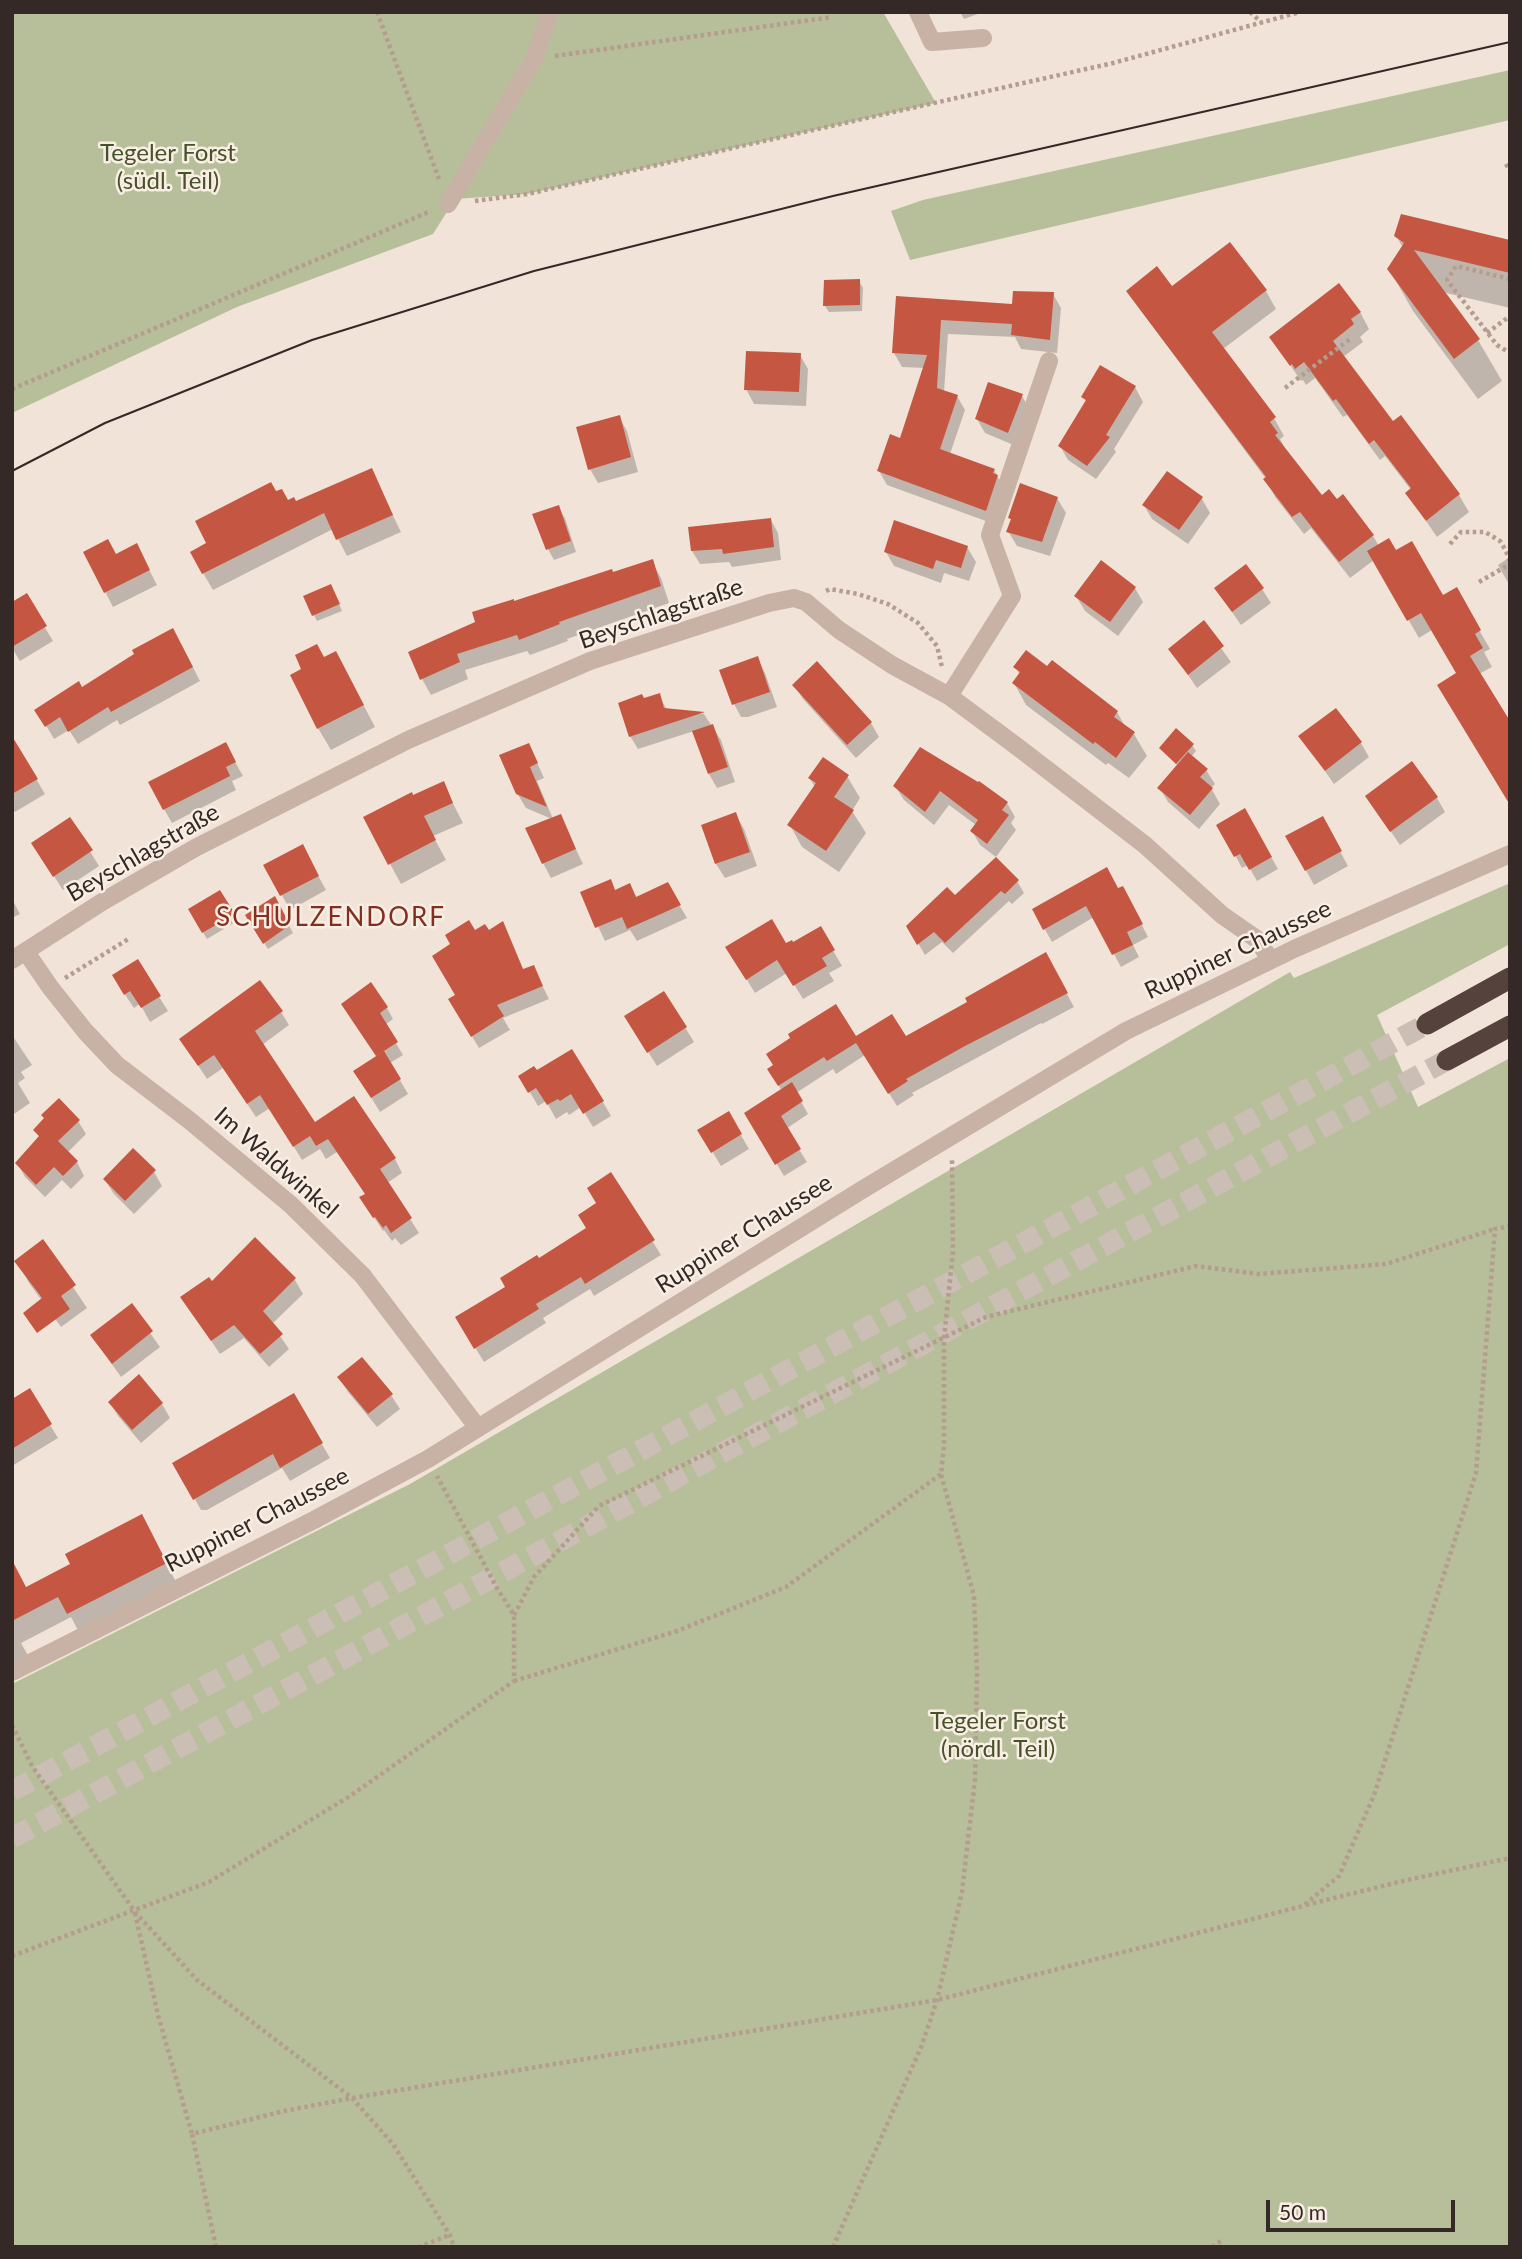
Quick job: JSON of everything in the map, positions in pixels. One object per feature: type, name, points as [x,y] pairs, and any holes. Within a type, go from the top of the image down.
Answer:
[{"type":"highway","points":[[1427,1024],[1510,978]]},
{"type":"highway","points":[[1447,1060],[1510,1026]]},
{"type":"street","points":[[448,204],[534,59],[550,12]]},
{"type":"street","points":[[918,12],[932,42],[984,38]]},
{"type":"street","points":[[949,696],[1012,596],[989,535],[1049,361]]},
{"type":"street","name":"Beyschlagstraße","points":[[19,956],[102,902],[195,848],[408,740],[590,661],[636,645],[769,603],[794,598],[806,602]]},
{"type":"street","points":[[806,602],[839,631],[892,665],[949,696],[1144,845],[1222,915],[1258,940],[1270,960]]},
{"type":"street","name":"Ruppiner Chaussee","points":[[12,1672],[314,1520],[428,1459],[952,1135],[1126,1031],[1270,960],[1510,854]]},
{"type":"street","name":"Im Waldwinkel","points":[[19,956],[50,987],[85,1031],[117,1065],[189,1120],[290,1205],[363,1276],[478,1428]]},
{"type":"path","points":[[377,12],[448,204]]},
{"type":"path","points":[[1250,12],[1262,22]]},
{"type":"path","points":[[12,389],[448,204],[527,194],[1113,64],[1300,12]]},
{"type":"path","points":[[534,59],[832,17]]},
{"type":"path","points":[[1506,164],[1510,171]]},
{"type":"path","points":[[1510,279],[1456,266],[1447,280],[1487,333],[1500,348],[1510,353]]},
{"type":"path","points":[[1487,333],[1510,316]]},
{"type":"path","points":[[1285,388],[1350,339]]},
{"type":"path","points":[[1450,544],[1461,532],[1485,532],[1500,541],[1507,551],[1510,563],[1479,582]]},
{"type":"path","points":[[806,602],[830,589],[858,594],[888,604],[918,623],[937,646],[949,696]]},
{"type":"path","points":[[50,987],[131,938]]},
{"type":"path","points":[[833,2247],[922,2045],[937,2000],[964,1879],[975,1779],[977,1671],[974,1596],[941,1474],[944,1446],[944,1338],[953,1251],[952,1135]]},
{"type":"path","points":[[514,1681],[514,1615],[534,1577],[599,1506],[986,1317],[1196,1266],[1259,1274],[1386,1264],[1495,1228],[1510,1226]]},
{"type":"path","points":[[1303,1906],[1339,1876],[1374,1796],[1476,1473],[1495,1228]]},
{"type":"path","points":[[428,1459],[514,1615]]},
{"type":"path","points":[[12,1956],[209,1882],[350,1796],[514,1681],[677,1631],[786,1587],[941,1474]]},
{"type":"path","points":[[12,1724],[32,1766],[135,1912],[197,1980],[352,2098],[393,2144],[450,2235],[454,2247]]},
{"type":"path","points":[[192,2134],[284,2111],[352,2098],[937,2000],[1407,1880],[1510,1858]]},
{"type":"path","points":[[135,1912],[158,2015],[192,2134],[216,2247]]},
{"type":"path","points":[[418,2247],[450,2235]]},
{"type":"path","points":[[1212,2247],[1224,2239]]},
{"type":"green space","name":"Tegeler Forst (südl. Teil)","points":[[12,12],[883,12],[936,103],[527,194],[455,199],[433,234],[237,307],[12,413]]},
{"type":"green space","points":[[1510,70],[1510,120],[910,260],[891,211],[923,200]]},
{"type":"green space","name":"Tegeler Forst (nördl. Teil)","points":[[1510,883],[1510,944],[1377,1015],[1418,1107],[1510,1058],[1510,2247],[12,2247],[12,1684],[410,1484],[1290,972],[1294,978]]},
{"type":"building","points":[[1401,214],[1510,240],[1510,273],[1414,250],[1480,339],[1454,359],[1387,269],[1404,243],[1394,236]]},
{"type":"building","points":[[1230,242],[1267,290],[1212,332],[1276,417],[1270,422],[1278,433],[1275,435],[1322,495],[1329,489],[1337,499],[1343,494],[1374,535],[1339,562],[1300,512],[1292,517],[1263,479],[1266,477],[1126,291],[1157,266],[1172,286]]},
{"type":"building","points":[[860,279],[860,305],[823,306],[824,280]]},
{"type":"building","points":[[1339,283],[1361,312],[1351,319],[1354,324],[1333,341],[1393,421],[1401,415],[1460,494],[1426,521],[1405,493],[1411,488],[1374,440],[1369,444],[1304,362],[1295,369],[1292,364],[1290,366],[1269,337]]},
{"type":"building","points":[[1013,291],[1054,292],[1050,340],[1011,335],[1012,324],[941,320],[937,388],[958,395],[940,449],[995,469],[993,473],[998,475],[986,511],[877,471],[890,434],[900,438],[927,355],[892,353],[896,296],[1012,304]]},
{"type":"building","points":[[746,351],[801,353],[799,392],[744,390]]},
{"type":"building","points":[[1100,365],[1136,386],[1106,435],[1110,437],[1087,466],[1058,446],[1086,400],[1081,397]]},
{"type":"building","points":[[988,382],[1023,394],[1008,433],[975,419]]},
{"type":"building","points":[[620,415],[631,457],[588,470],[576,427]]},
{"type":"building","points":[[372,468],[393,515],[336,540],[324,513],[202,574],[190,552],[206,543],[195,521],[271,482],[276,491],[282,489],[288,500],[294,497],[296,501]]},
{"type":"building","points":[[1167,471],[1203,497],[1179,530],[1142,505]]},
{"type":"building","points":[[1020,483],[1058,497],[1042,542],[1006,532]]},
{"type":"building","points":[[559,505],[571,541],[546,550],[532,514]]},
{"type":"building","points":[[771,518],[774,547],[723,554],[722,549],[691,551],[688,527]]},
{"type":"building","points":[[894,520],[968,546],[961,568],[936,560],[933,569],[884,552]]},
{"type":"building","points":[[1389,538],[1396,550],[1412,541],[1443,595],[1457,587],[1481,630],[1475,634],[1483,648],[1470,656],[1510,721],[1510,805],[1437,685],[1456,673],[1421,613],[1407,621],[1367,551]]},
{"type":"building","points":[[108,539],[116,554],[137,543],[150,570],[104,593],[83,552]]},
{"type":"building","points":[[653,559],[661,586],[559,622],[560,624],[519,640],[517,635],[457,654],[460,662],[420,680],[408,652],[475,622],[472,612]]},
{"type":"building","points":[[1101,560],[1136,587],[1110,622],[1074,596]]},
{"type":"building","points":[[1246,564],[1264,588],[1232,612],[1214,588]]},
{"type":"building","points":[[331,584],[340,604],[312,616],[303,596]]},
{"type":"building","points":[[27,593],[47,626],[12,647],[12,602]]},
{"type":"building","points":[[1204,620],[1224,646],[1188,675],[1168,649]]},
{"type":"building","points":[[173,628],[193,667],[111,712],[108,707],[68,732],[60,717],[45,727],[34,710],[79,681],[82,687],[134,654],[132,650]]},
{"type":"building","points":[[317,644],[324,657],[336,651],[364,705],[317,729],[290,675],[301,669],[295,655]]},
{"type":"building","points":[[1026,650],[1047,666],[1052,660],[1118,711],[1114,717],[1135,732],[1116,758],[1012,683],[1020,672],[1013,667]]},
{"type":"building","points":[[758,656],[770,692],[732,705],[719,670]]},
{"type":"building","points":[[817,661],[872,722],[847,745],[792,685]]},
{"type":"building","points":[[660,693],[664,708],[705,712],[629,737],[618,703],[642,694],[644,698]]},
{"type":"building","points":[[1336,708],[1362,742],[1325,771],[1298,736]]},
{"type":"building","points":[[713,724],[728,767],[708,774],[692,731]]},
{"type":"building","points":[[1176,728],[1194,744],[1176,764],[1159,748]]},
{"type":"building","points":[[12,736],[38,779],[12,794]]},
{"type":"building","points":[[226,742],[236,762],[226,767],[230,776],[163,810],[148,782]]},
{"type":"building","points":[[529,743],[538,763],[530,767],[547,807],[516,794],[499,755]]},
{"type":"building","points":[[920,747],[979,781],[1008,802],[1002,810],[1009,815],[987,844],[970,831],[978,820],[940,791],[925,812],[893,786]]},
{"type":"building","points":[[1188,752],[1208,769],[1200,777],[1213,788],[1190,815],[1157,788]]},
{"type":"building","points":[[823,757],[849,775],[834,797],[854,810],[826,851],[787,825],[816,783],[808,778]]},
{"type":"building","points":[[1412,761],[1438,797],[1390,832],[1365,796]]},
{"type":"building","points":[[444,781],[453,803],[424,816],[436,840],[388,865],[363,817],[412,792],[413,795]]},
{"type":"building","points":[[1245,808],[1272,857],[1249,870],[1240,854],[1234,857],[1216,825]]},
{"type":"building","points":[[736,812],[750,852],[715,864],[701,825]]},
{"type":"building","points":[[561,814],[576,849],[542,864],[525,828]]},
{"type":"building","points":[[1323,816],[1342,851],[1305,871],[1285,836]]},
{"type":"building","points":[[70,817],[93,850],[53,877],[31,843]]},
{"type":"building","points":[[303,844],[319,876],[280,896],[263,865]]},
{"type":"building","points":[[996,857],[1019,880],[1005,894],[1001,891],[945,943],[934,932],[917,945],[906,926],[947,887],[955,895]]},
{"type":"building","points":[[1107,867],[1118,888],[1123,886],[1143,924],[1127,932],[1133,945],[1112,955],[1086,906],[1043,930],[1032,909]]},
{"type":"building","points":[[611,879],[615,890],[630,883],[636,897],[668,882],[681,905],[627,929],[622,917],[595,928],[580,892]]},
{"type":"building","points":[[220,890],[235,914],[202,933],[188,909]]},
{"type":"building","points":[[275,896],[290,925],[263,944],[245,915]]},
{"type":"building","points":[[772,919],[786,943],[792,940],[793,942],[821,926],[835,950],[822,958],[827,966],[793,986],[777,960],[746,980],[725,947]]},
{"type":"building","points":[[469,920],[475,930],[485,924],[489,930],[503,921],[523,969],[534,965],[543,986],[497,1005],[504,1016],[471,1037],[448,999],[455,995],[432,956],[450,944],[445,935]]},
{"type":"building","points":[[1046,952],[1068,993],[906,1079],[908,1081],[888,1094],[856,1043],[827,1061],[824,1057],[778,1086],[767,1069],[773,1065],[766,1054],[790,1038],[788,1034],[836,1004],[856,1036],[892,1014],[906,1036],[967,1002],[965,998]]},
{"type":"building","points":[[138,959],[161,996],[141,1008],[130,991],[124,995],[112,975]]},
{"type":"building","points":[[260,980],[283,1011],[255,1031],[315,1122],[354,1096],[396,1158],[380,1169],[412,1218],[391,1233],[386,1225],[383,1228],[375,1217],[373,1218],[359,1197],[365,1194],[328,1139],[316,1146],[310,1136],[293,1147],[260,1095],[247,1104],[214,1055],[198,1066],[179,1039]]},
{"type":"building","points":[[371,982],[388,1007],[380,1013],[398,1042],[376,1056],[341,1004]]},
{"type":"building","points":[[664,991],[687,1027],[647,1053],[624,1016]]},
{"type":"building","points":[[572,1049],[604,1101],[583,1114],[571,1094],[547,1105],[536,1088],[528,1093],[518,1076],[534,1066],[537,1070]]},
{"type":"building","points":[[384,1051],[401,1079],[371,1098],[353,1071]]},
{"type":"building","points":[[792,1082],[803,1101],[781,1116],[801,1149],[775,1165],[744,1113]]},
{"type":"building","points":[[59,1098],[80,1120],[58,1141],[78,1161],[63,1176],[54,1167],[36,1185],[15,1163],[39,1136],[33,1130],[44,1118],[41,1115]]},
{"type":"building","points":[[729,1111],[742,1134],[711,1153],[697,1130]]},
{"type":"building","points":[[133,1148],[156,1170],[125,1201],[103,1179]]},
{"type":"building","points":[[611,1172],[655,1240],[585,1284],[581,1277],[536,1304],[539,1309],[474,1349],[455,1317],[505,1287],[500,1278],[537,1255],[539,1258],[586,1228],[578,1215],[596,1203],[587,1188]]},
{"type":"building","points":[[255,1237],[296,1278],[263,1311],[283,1334],[260,1354],[234,1325],[211,1341],[180,1297],[209,1277],[212,1281]]},
{"type":"building","points":[[43,1239],[76,1285],[61,1296],[70,1309],[37,1333],[23,1313],[42,1298],[14,1261]]},
{"type":"building","points":[[132,1303],[153,1331],[112,1364],[90,1335]]},
{"type":"building","points":[[362,1357],[393,1394],[368,1414],[337,1377]]},
{"type":"building","points":[[139,1374],[163,1403],[132,1430],[108,1402]]},
{"type":"building","points":[[30,1388],[52,1424],[12,1449],[12,1399]]},
{"type":"building","points":[[294,1393],[323,1443],[280,1468],[273,1454],[193,1500],[172,1463]]},
{"type":"building","points":[[142,1514],[167,1563],[67,1614],[58,1597],[12,1621],[12,1560],[26,1587],[70,1564],[65,1554]]},
{"type":"tunnel","points":[[12,1791],[1427,1024]]},
{"type":"tunnel","points":[[12,1838],[1447,1060]]},
{"type":"tram line","points":[[12,471],[105,423],[312,340],[534,271],[833,196],[1510,42]]},
{"type":"district","name":"SCHULZENDORF","points":[[331,918]]}]
